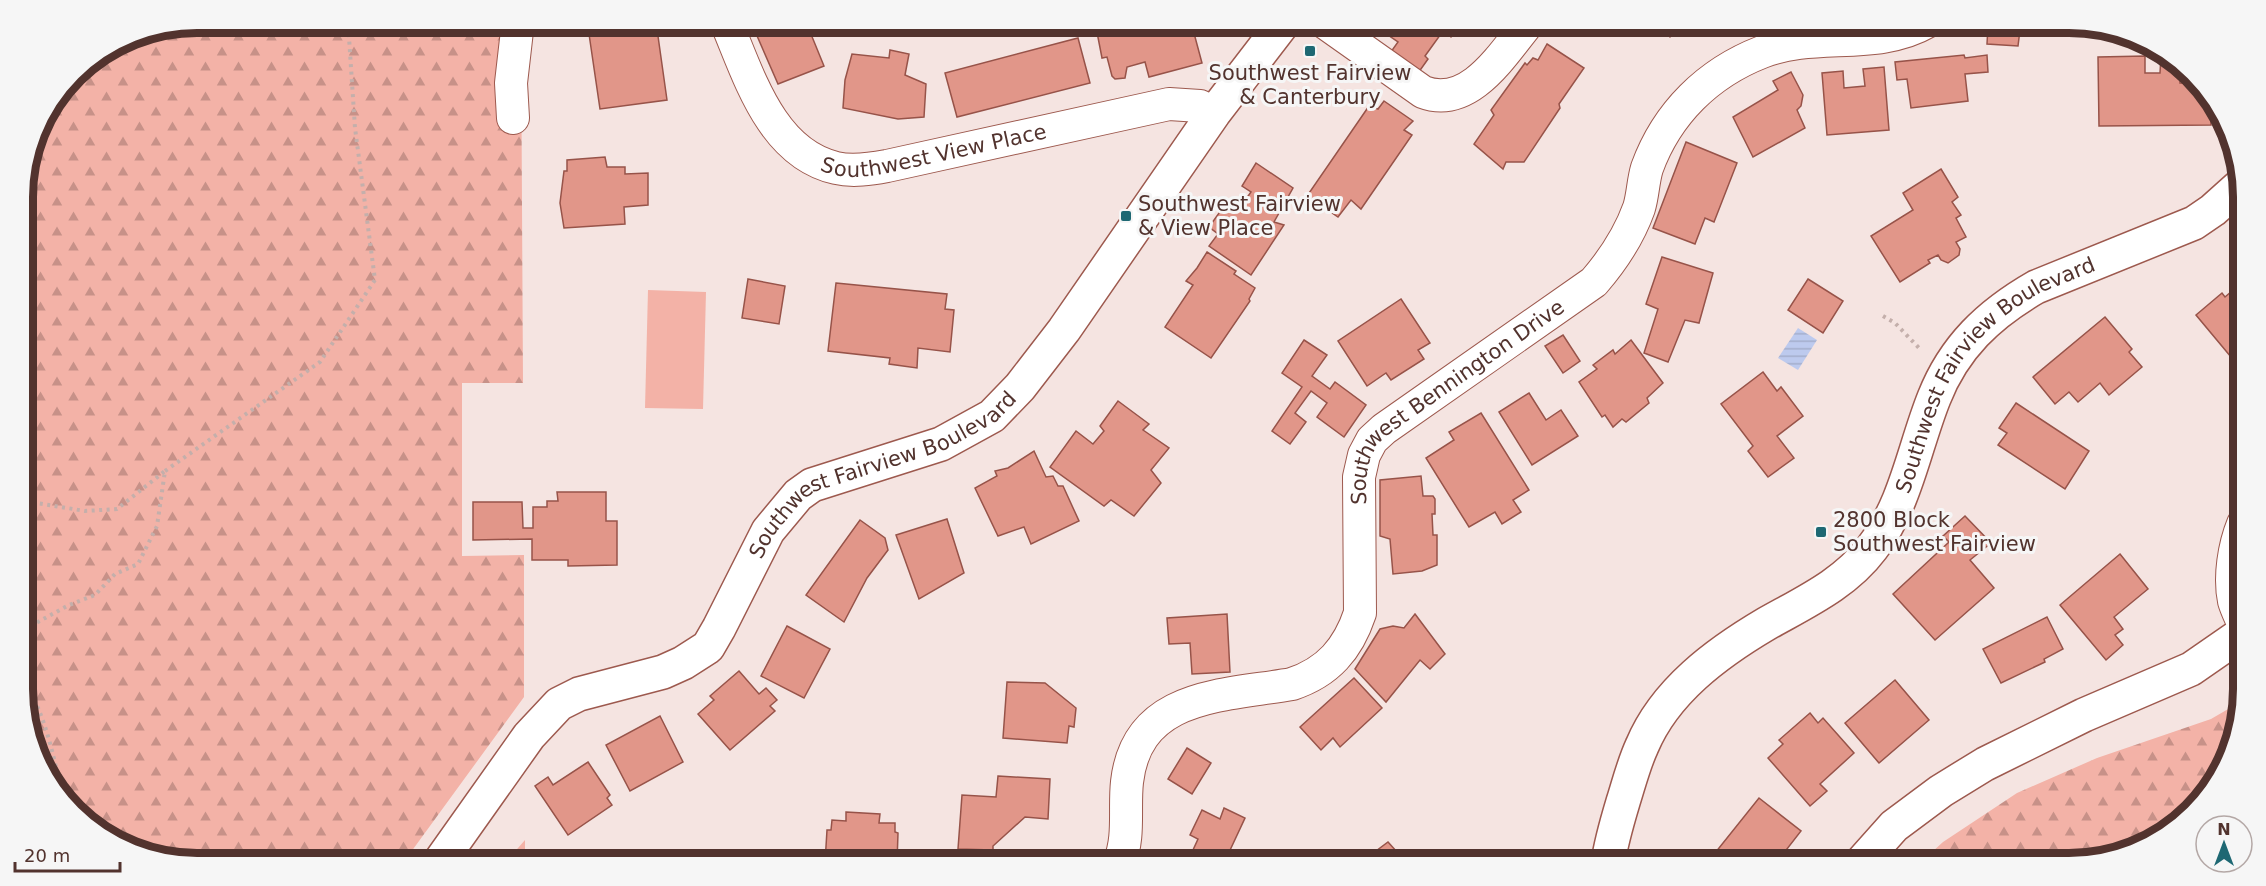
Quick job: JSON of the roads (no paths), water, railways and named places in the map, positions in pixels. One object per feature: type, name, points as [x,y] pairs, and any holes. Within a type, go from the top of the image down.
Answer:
[{"type":"street","points":[[513,118],[511,83],[518,33]]},
{"type":"street","name":"Southwest View Place","points":[[731,33],[760,102],[781,131],[800,150],[837,168],[864,170],[887,166],[1169,104],[1200,106],[1214,113]]},
{"type":"street","name":"Southwest Fairview Boulevard","points":[[446,853],[529,736],[559,704],[579,694],[663,672],[683,663],[708,647],[768,531],[798,495],[812,485],[941,444],[992,416],[1020,387],[1064,330],[1214,113],[1276,33]]},
{"type":"street","points":[[1340,33],[1423,92],[1436,97],[1448,97],[1463,91],[1484,75],[1520,33]]},
{"type":"street","name":"Southwest Bennington Drive","points":[[1122,853],[1126,837],[1129,769],[1138,746],[1160,717],[1186,702],[1292,684],[1306,679],[1333,661],[1353,632],[1360,613],[1358,493],[1364,455],[1372,440],[1384,429],[1594,282],[1606,268],[1639,208],[1647,168],[1666,130],[1673,117],[1692,97],[1720,72],[1764,51],[1806,43],[1882,37],[1903,33]]},
{"type":"street","name":"Southwest Fairview Boulevard","points":[[1610,853],[1642,745],[1659,716],[1680,690],[1720,653],[1820,594],[1845,577],[1861,561],[1879,538],[1897,506],[1935,395],[1961,347],[1982,324],[2014,299],[2066,274],[2193,223],[2213,210],[2233,192]]},
{"type":"street","points":[[1870,853],[1894,826],[1941,791],[1985,764],[2084,715],[2191,669],[2233,640]]},
{"type":"water","points":[[1798,328],[1817,340],[1798,370],[1778,358]]},
{"type":"place","name":"Southwest Fairview & Canterbury","points":[[1310,51]]},
{"type":"place","name":"Southwest Fairview & View Place","points":[[1126,216]]},
{"type":"place","name":"2800 Block Southwest Fairview","points":[[1821,532]]}]
